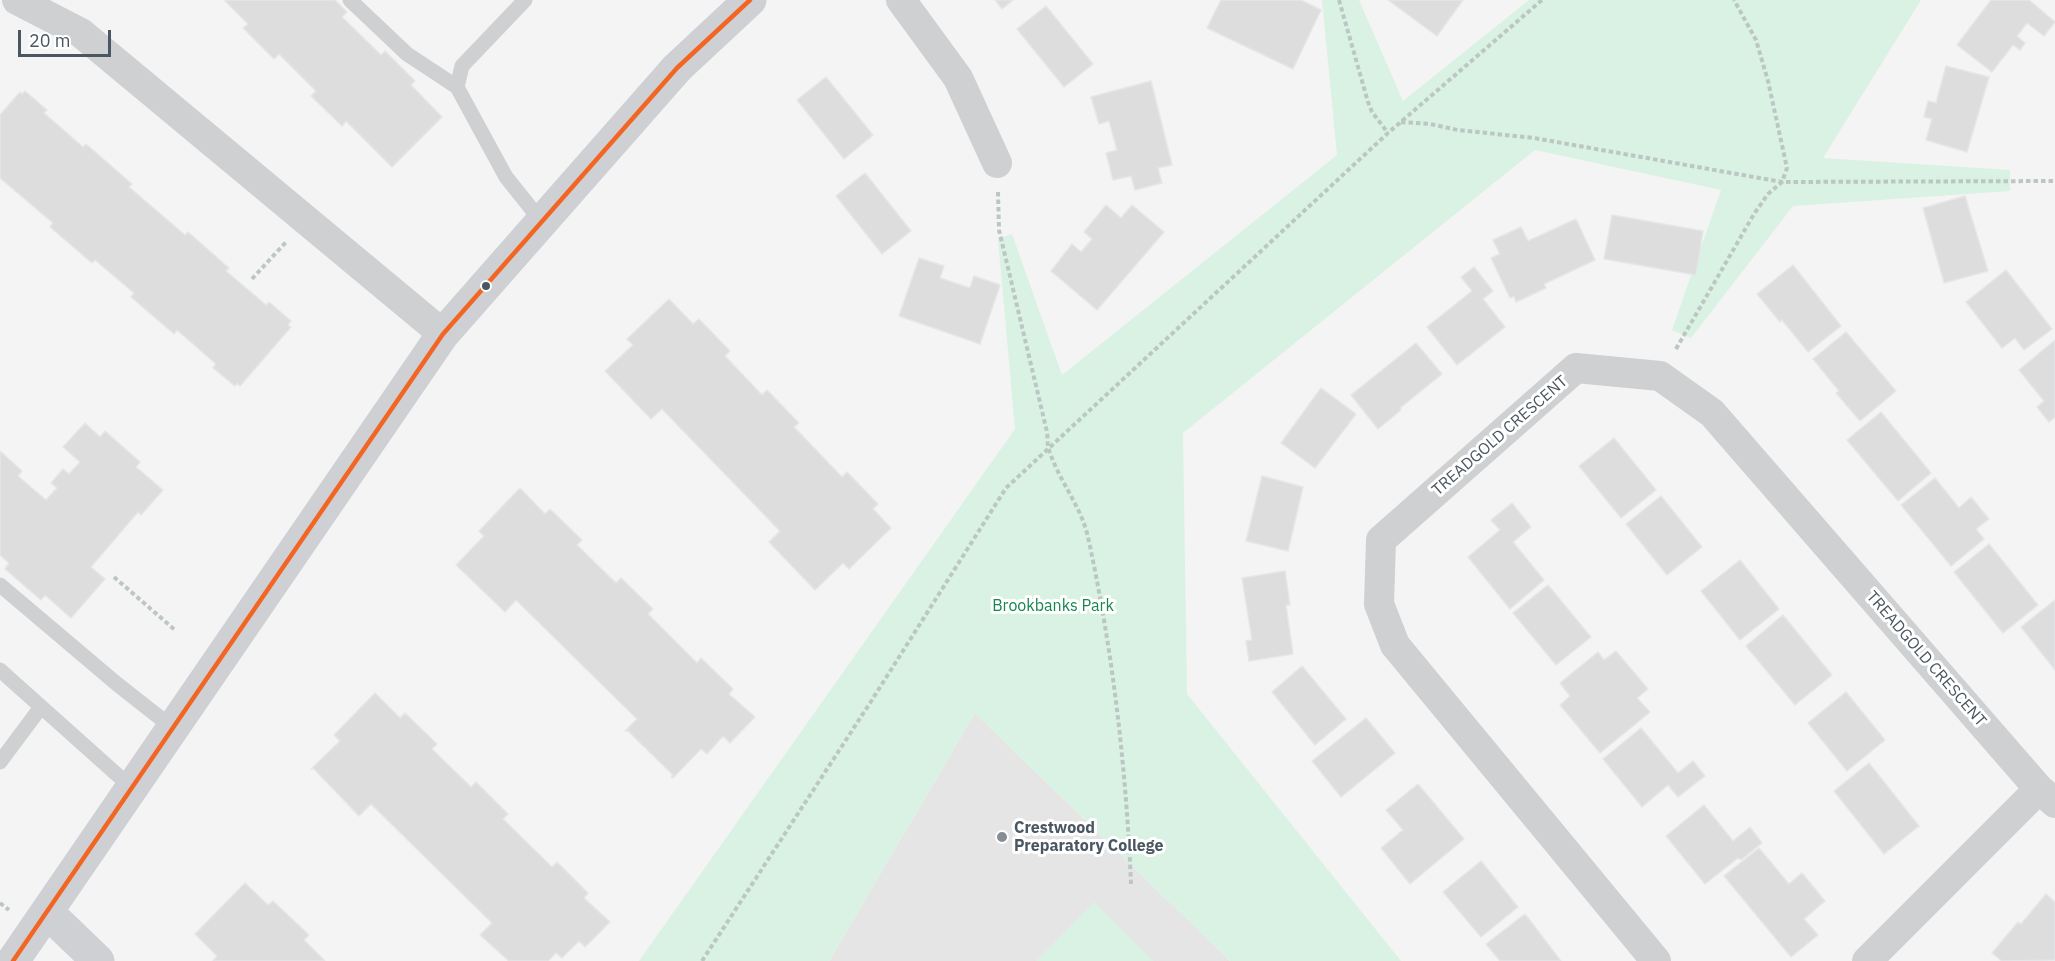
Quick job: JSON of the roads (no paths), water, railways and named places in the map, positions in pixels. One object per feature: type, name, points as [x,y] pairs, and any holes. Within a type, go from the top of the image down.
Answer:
[{"type":"main road","points":[[13,961],[443,334],[677,68],[750,0]]},
{"type":"main road","points":[[47,912],[98,961]]},
{"type":"street","points":[[17,0],[81,33],[443,334]]},
{"type":"street","points":[[901,0],[958,78],[997,163]]},
{"type":"street","name":"TREADGOLD CRESCENT","points":[[1656,961],[1395,645],[1378,604],[1381,540],[1576,368],[1660,376],[1712,413],[2047,796],[1867,961]]},
{"type":"lane","points":[[350,0],[407,54],[457,87],[506,177],[542,222]]},
{"type":"lane","points":[[457,87],[462,66],[525,0]]},
{"type":"lane","points":[[0,585],[108,677],[173,728]]},
{"type":"lane","points":[[0,670],[132,788]]},
{"type":"lane","points":[[2,755],[41,707]]},
{"type":"place","name":"Crestwood Preparatory College","points":[[1002,837]]},
{"type":"park label","name":"Brookbanks Park","points":[[1053,606]]}]
